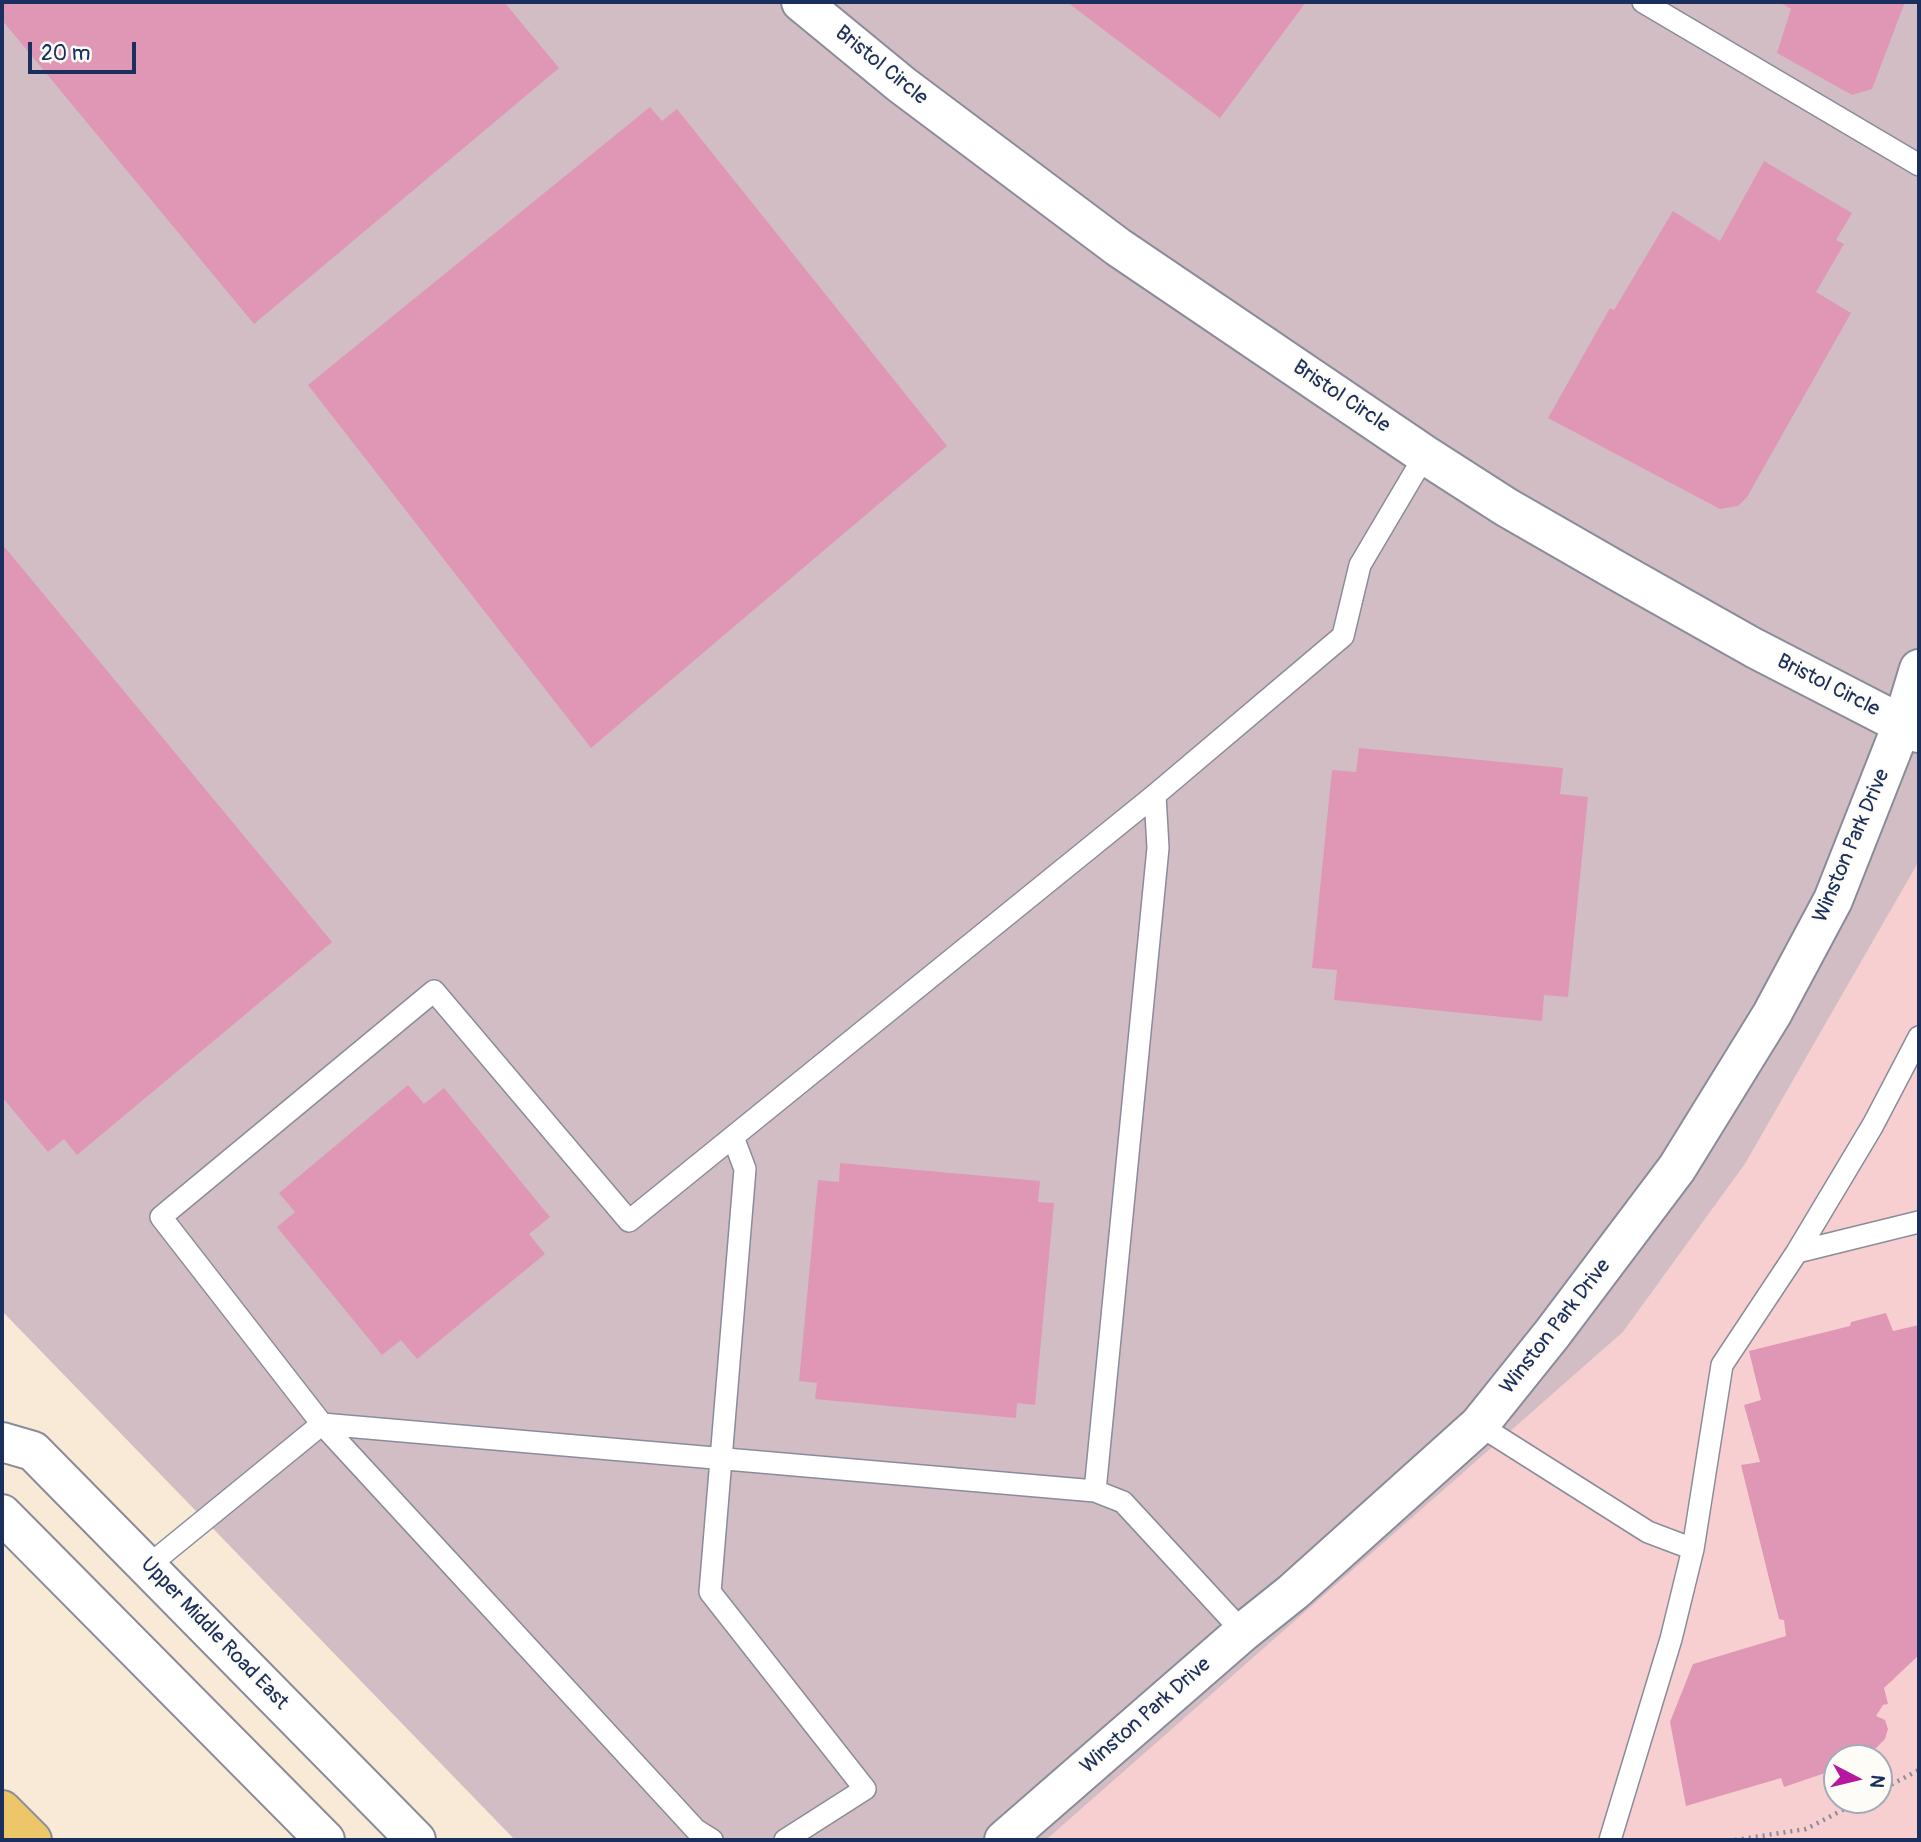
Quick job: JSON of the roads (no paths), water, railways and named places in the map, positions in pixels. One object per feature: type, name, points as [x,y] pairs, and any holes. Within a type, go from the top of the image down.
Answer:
[{"type":"highway","points":[[2,1810],[32,1840]]},
{"type":"street","name":"Bristol Circle","points":[[801,2],[902,85],[1118,247],[1425,454],[1506,507],[1619,572],[1754,648],[1911,729]]},
{"type":"street","name":"Winston Park Drive","points":[[1003,1840],[1293,1592],[1479,1425],[1552,1334],[1677,1168],[1772,1014],[1833,900],[1911,729],[1919,669]]},
{"type":"street","name":"Upper Middle Road East","points":[[2,1442],[33,1451],[416,1840]]},
{"type":"street","points":[[2,1514],[325,1840]]},
{"type":"lane","points":[[1643,2],[1919,165]]},
{"type":"lane","points":[[712,1840],[696,1830],[322,1424],[160,1217],[434,991],[629,1221],[1155,795],[1343,636],[1360,565],[1425,454]]},
{"type":"lane","points":[[1095,1492],[1158,848],[1155,795]]},
{"type":"lane","points":[[1610,1840],[1671,1639],[1693,1549],[1723,1366],[1797,1252],[1873,1125],[1919,1037]]},
{"type":"lane","points":[[733,1137],[745,1169],[710,1592],[866,1789],[785,1840]]},
{"type":"lane","points":[[1797,1252],[1919,1222]]},
{"type":"lane","points":[[148,1566],[322,1424],[1095,1492],[1123,1502],[1243,1632]]},
{"type":"lane","points":[[1479,1425],[1648,1532],[1693,1549]]}]
